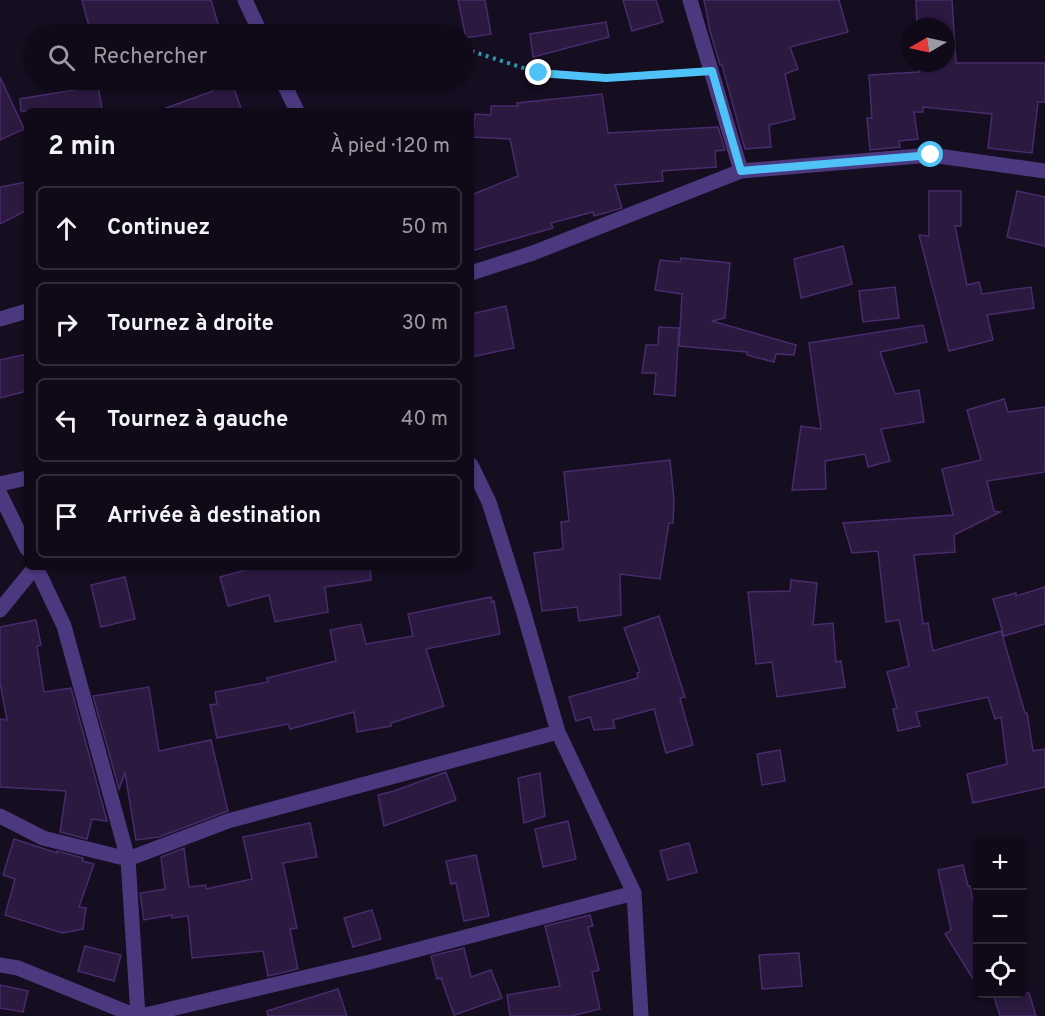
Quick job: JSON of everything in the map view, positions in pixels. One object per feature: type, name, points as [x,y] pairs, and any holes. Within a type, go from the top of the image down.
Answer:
[{"type":"street","points":[[244,0],[256,24]]},
{"type":"street","points":[[690,0],[741,171]]},
{"type":"street","points":[[287,90],[296,108]]},
{"type":"street","points":[[474,272],[533,253],[741,171],[931,155],[1045,171]]},
{"type":"street","points":[[0,319],[24,312]]},
{"type":"street","points":[[474,471],[489,502],[558,732],[634,892],[641,1016]]},
{"type":"street","points":[[0,484],[24,479]]},
{"type":"street","points":[[0,494],[24,543]]},
{"type":"street","points":[[0,610],[33,570]]},
{"type":"street","points":[[37,570],[64,626],[128,859],[139,1016]]},
{"type":"street","points":[[0,816],[43,838],[128,859],[228,821],[558,732]]},
{"type":"street","points":[[0,964],[18,968],[139,1016],[370,962],[634,892]]},
{"type":"path","points":[[474,52],[539,73],[606,78],[712,71]]},
{"type":"building","points":[[82,0],[211,0],[218,24],[88,24]]},
{"type":"building","points":[[458,0],[485,0],[491,34],[474,37],[474,24],[463,24]]},
{"type":"building","points":[[623,0],[656,0],[663,22],[632,31]]},
{"type":"building","points":[[704,0],[839,0],[848,32],[790,47],[798,69],[785,74],[795,119],[769,125],[771,147],[745,149],[722,65],[720,65],[710,31]]},
{"type":"building","points":[[916,0],[952,0],[953,18],[917,18]]},
{"type":"building","points":[[606,22],[609,37],[533,57],[530,34]]},
{"type":"building","points":[[955,47],[956,63],[1045,63],[1045,102],[1038,102],[1032,153],[988,148],[992,114],[923,107],[923,112],[914,112],[918,139],[899,141],[900,147],[870,150],[867,118],[872,118],[869,75],[955,72]]},
{"type":"building","points":[[0,77],[24,129],[0,140]]},
{"type":"building","points":[[74,90],[99,90],[102,108],[24,108],[24,111],[21,111],[20,99]]},
{"type":"building","points":[[235,90],[241,108],[166,108],[213,91]]},
{"type":"building","points":[[602,94],[608,133],[718,127],[725,150],[715,151],[716,167],[662,171],[663,181],[615,185],[622,208],[594,216],[593,212],[551,223],[553,228],[474,250],[474,194],[518,176],[510,139],[474,137],[475,114],[491,115],[491,106],[518,106],[517,103]]},
{"type":"building","points":[[24,183],[24,212],[0,224],[0,187]]},
{"type":"building","points":[[929,191],[961,191],[961,226],[955,226],[967,285],[979,282],[982,294],[1031,287],[1034,308],[987,315],[993,340],[949,351],[919,235],[929,236]]},
{"type":"building","points":[[1017,191],[1045,197],[1045,246],[1007,237]]},
{"type":"building","points":[[843,246],[852,284],[801,298],[794,259]]},
{"type":"building","points":[[681,258],[730,263],[725,318],[712,321],[796,345],[794,355],[776,354],[774,362],[747,355],[747,352],[679,346],[682,294],[655,290],[660,260],[680,262]]},
{"type":"building","points":[[895,287],[899,318],[863,322],[859,291]]},
{"type":"building","points":[[506,306],[514,348],[474,356],[474,313]]},
{"type":"building","points":[[923,325],[927,342],[880,352],[895,394],[919,390],[924,422],[881,429],[890,461],[868,467],[865,454],[825,461],[826,489],[792,490],[801,426],[821,429],[809,343]]},
{"type":"building","points":[[659,327],[679,328],[675,396],[654,394],[656,373],[642,373],[646,345],[658,345]]},
{"type":"building","points":[[24,355],[24,392],[0,398],[0,360]]},
{"type":"building","points":[[1004,399],[1008,412],[1045,407],[1045,472],[987,481],[994,511],[1000,512],[954,535],[955,552],[914,555],[923,624],[928,623],[933,651],[1001,631],[1025,713],[1027,713],[1033,751],[1045,749],[1045,787],[973,803],[967,774],[1007,764],[1001,717],[995,719],[988,697],[916,712],[920,726],[898,731],[893,709],[897,708],[887,672],[909,666],[899,620],[886,622],[878,551],[852,553],[843,523],[953,515],[942,469],[981,460],[967,410]]},
{"type":"building","points":[[670,460],[674,500],[673,523],[669,523],[660,579],[620,574],[621,615],[579,621],[577,607],[542,611],[534,553],[563,549],[561,522],[569,521],[564,472]]},
{"type":"building","points":[[245,570],[370,570],[371,580],[325,587],[328,612],[275,622],[269,595],[228,606],[220,577]]},
{"type":"building","points":[[125,577],[135,619],[101,627],[91,585]]},
{"type":"building","points":[[791,580],[817,583],[813,625],[833,623],[836,662],[841,661],[845,687],[777,697],[772,662],[756,664],[748,592],[790,591]]},
{"type":"building","points":[[1045,587],[1045,624],[1004,636],[993,599],[1016,593],[1016,596]]},
{"type":"building","points":[[491,597],[492,602],[494,601],[500,634],[426,649],[444,706],[391,723],[391,726],[357,732],[354,712],[290,729],[288,724],[217,738],[210,705],[217,704],[215,692],[268,682],[267,678],[336,661],[330,630],[361,624],[366,644],[413,636],[408,614]]},
{"type":"building","points":[[659,616],[685,697],[680,698],[693,745],[666,753],[654,709],[613,720],[615,728],[594,730],[590,717],[576,721],[569,697],[638,678],[637,673],[640,672],[624,628]]},
{"type":"building","points":[[36,620],[41,645],[37,646],[44,692],[71,688],[107,821],[92,819],[87,839],[60,832],[66,791],[0,787],[0,719],[7,720],[0,682],[0,627]]},
{"type":"building","points":[[149,687],[159,751],[211,740],[228,811],[159,837],[136,840],[125,773],[119,789],[93,696]]},
{"type":"building","points":[[780,750],[785,781],[762,785],[757,754]]},
{"type":"building","points":[[446,772],[456,800],[384,826],[378,795]]},
{"type":"building","points":[[540,773],[545,816],[524,823],[518,778]]},
{"type":"building","points":[[568,821],[576,859],[543,867],[535,829]]},
{"type":"building","points":[[310,823],[317,857],[283,863],[297,928],[290,929],[298,969],[268,976],[263,951],[192,958],[188,916],[172,918],[172,915],[144,920],[140,893],[165,889],[161,857],[184,848],[189,887],[206,885],[206,889],[252,879],[243,837]]},
{"type":"building","points":[[14,839],[57,853],[57,851],[83,858],[82,861],[94,864],[79,907],[86,908],[83,929],[62,933],[5,915],[15,879],[3,875]]},
{"type":"building","points":[[689,843],[697,872],[668,880],[660,851]]},
{"type":"building","points":[[476,855],[489,916],[464,921],[456,883],[451,884],[446,861]]},
{"type":"building","points":[[963,865],[968,886],[970,886],[973,900],[973,979],[945,934],[951,930],[938,870]]},
{"type":"building","points":[[372,910],[381,939],[353,947],[344,918]]},
{"type":"building","points":[[590,915],[593,926],[588,927],[599,970],[592,972],[600,1009],[571,1016],[510,1016],[507,995],[560,986],[545,926]]},
{"type":"building","points":[[85,946],[121,955],[114,981],[78,971]]},
{"type":"building","points":[[464,948],[471,977],[491,970],[502,998],[454,1015],[441,978],[437,979],[431,956]]},
{"type":"building","points":[[799,953],[802,986],[762,989],[759,955]]},
{"type":"building","points":[[0,985],[28,991],[23,1012],[0,1008]]},
{"type":"building","points":[[338,989],[347,1016],[268,1016],[267,1011]]},
{"type":"building","points":[[1027,993],[1029,993],[1036,1016],[1000,1016],[995,998],[1027,998]]},
{"type":"route","points":[[539,73],[606,78],[712,71],[741,171],[931,155]]}]
